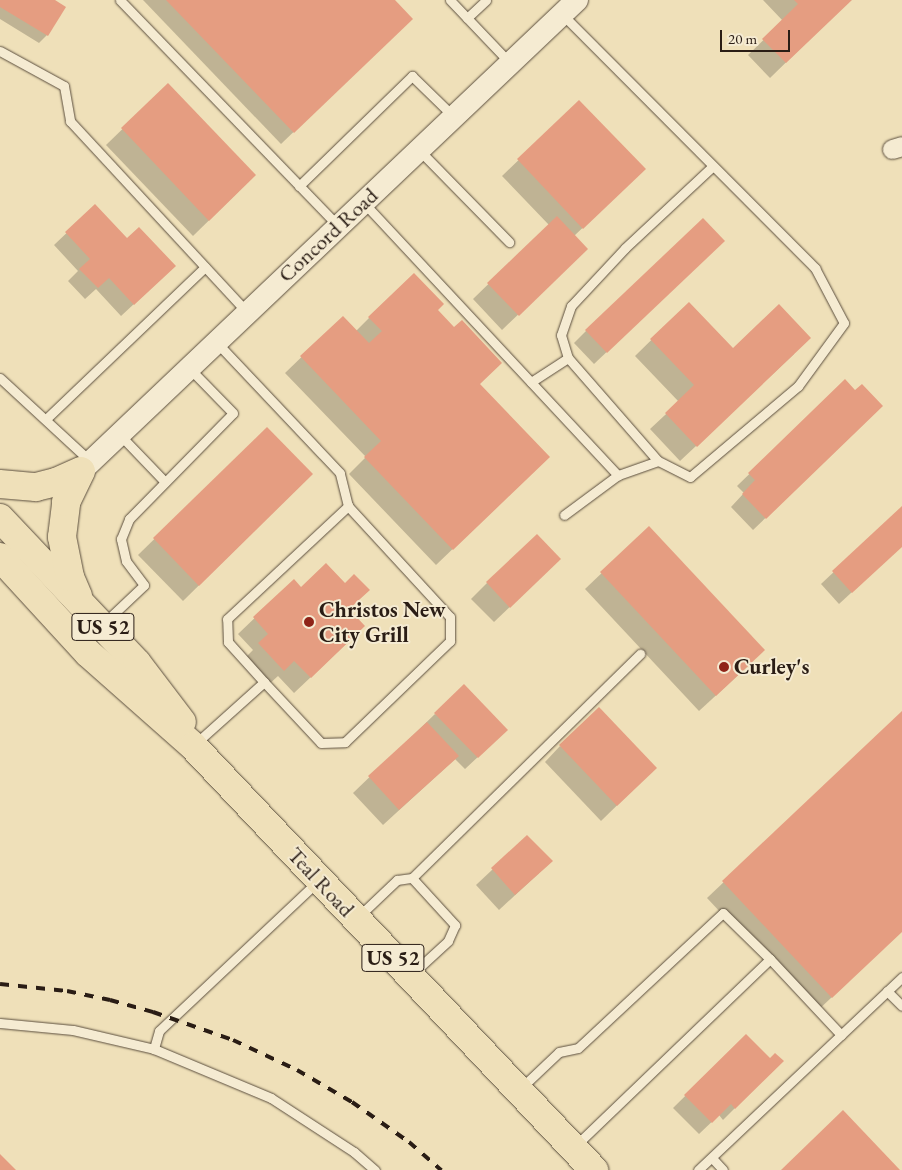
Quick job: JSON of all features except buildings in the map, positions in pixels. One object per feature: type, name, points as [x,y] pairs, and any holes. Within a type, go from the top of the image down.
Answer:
[{"type":"main road","points":[[0,484],[36,487],[56,482],[86,466]]},
{"type":"main road","points":[[83,605],[70,577],[62,537],[66,502],[86,466]]},
{"type":"main road","name":"Teal Road","points":[[0,518],[102,625],[160,690],[187,729],[193,746]]},
{"type":"main road","name":"Teal Road","points":[[1,560],[88,652],[193,746],[594,1170]]},
{"type":"street","name":"Concord Road","points":[[86,466],[569,7]]},
{"type":"lane","points":[[120,0],[338,226]]},
{"type":"lane","points":[[450,0],[510,63]]},
{"type":"lane","points":[[467,18],[486,0]]},
{"type":"lane","points":[[569,7],[713,166],[815,268],[844,323],[798,386],[690,477],[658,461],[568,358],[562,334],[571,306],[625,248],[713,166]]},
{"type":"lane","points":[[0,51],[64,86],[70,121],[247,312]]},
{"type":"lane","points":[[299,186],[412,76],[454,116]]},
{"type":"lane","points":[[419,150],[509,242]]},
{"type":"lane","points":[[363,202],[618,475]]},
{"type":"lane","points":[[46,419],[205,267]]},
{"type":"lane","points":[[216,342],[340,473],[348,506],[450,616],[450,641],[344,742],[321,743],[228,642],[227,619],[348,506]]},
{"type":"lane","points":[[531,382],[568,358]]},
{"type":"lane","points":[[102,625],[144,585],[126,561],[121,539],[129,519],[233,413],[188,367]]},
{"type":"lane","points":[[0,378],[46,419],[86,466]]},
{"type":"lane","points":[[119,434],[165,482]]},
{"type":"lane","points":[[564,515],[618,475],[658,461]]},
{"type":"lane","points":[[356,919],[397,880],[412,878],[640,654]]},
{"type":"lane","points":[[193,746],[264,682]]},
{"type":"lane","points":[[410,976],[448,941],[455,925],[412,878]]},
{"type":"lane","points":[[154,1050],[159,1031],[319,880]]},
{"type":"lane","points":[[518,1091],[559,1052],[578,1048],[723,913],[770,959],[842,1035]]},
{"type":"lane","points":[[573,1148],[770,959]]},
{"type":"lane","points":[[698,1170],[902,977]]},
{"type":"lane","points":[[887,991],[902,1006]]},
{"type":"lane","points":[[0,1023],[73,1030],[154,1050],[271,1098],[354,1152],[375,1170]]},
{"type":"lane","points":[[712,1158],[723,1170]]},
{"type":"railway","points":[[0,984],[67,991],[110,1000],[153,1012],[233,1040],[297,1070],[352,1102],[409,1142],[441,1170]]},
{"type":"place","name":"Christos New City Grill","points":[[309,622]]},
{"type":"place","name":"Curley's","points":[[724,667]]}]
